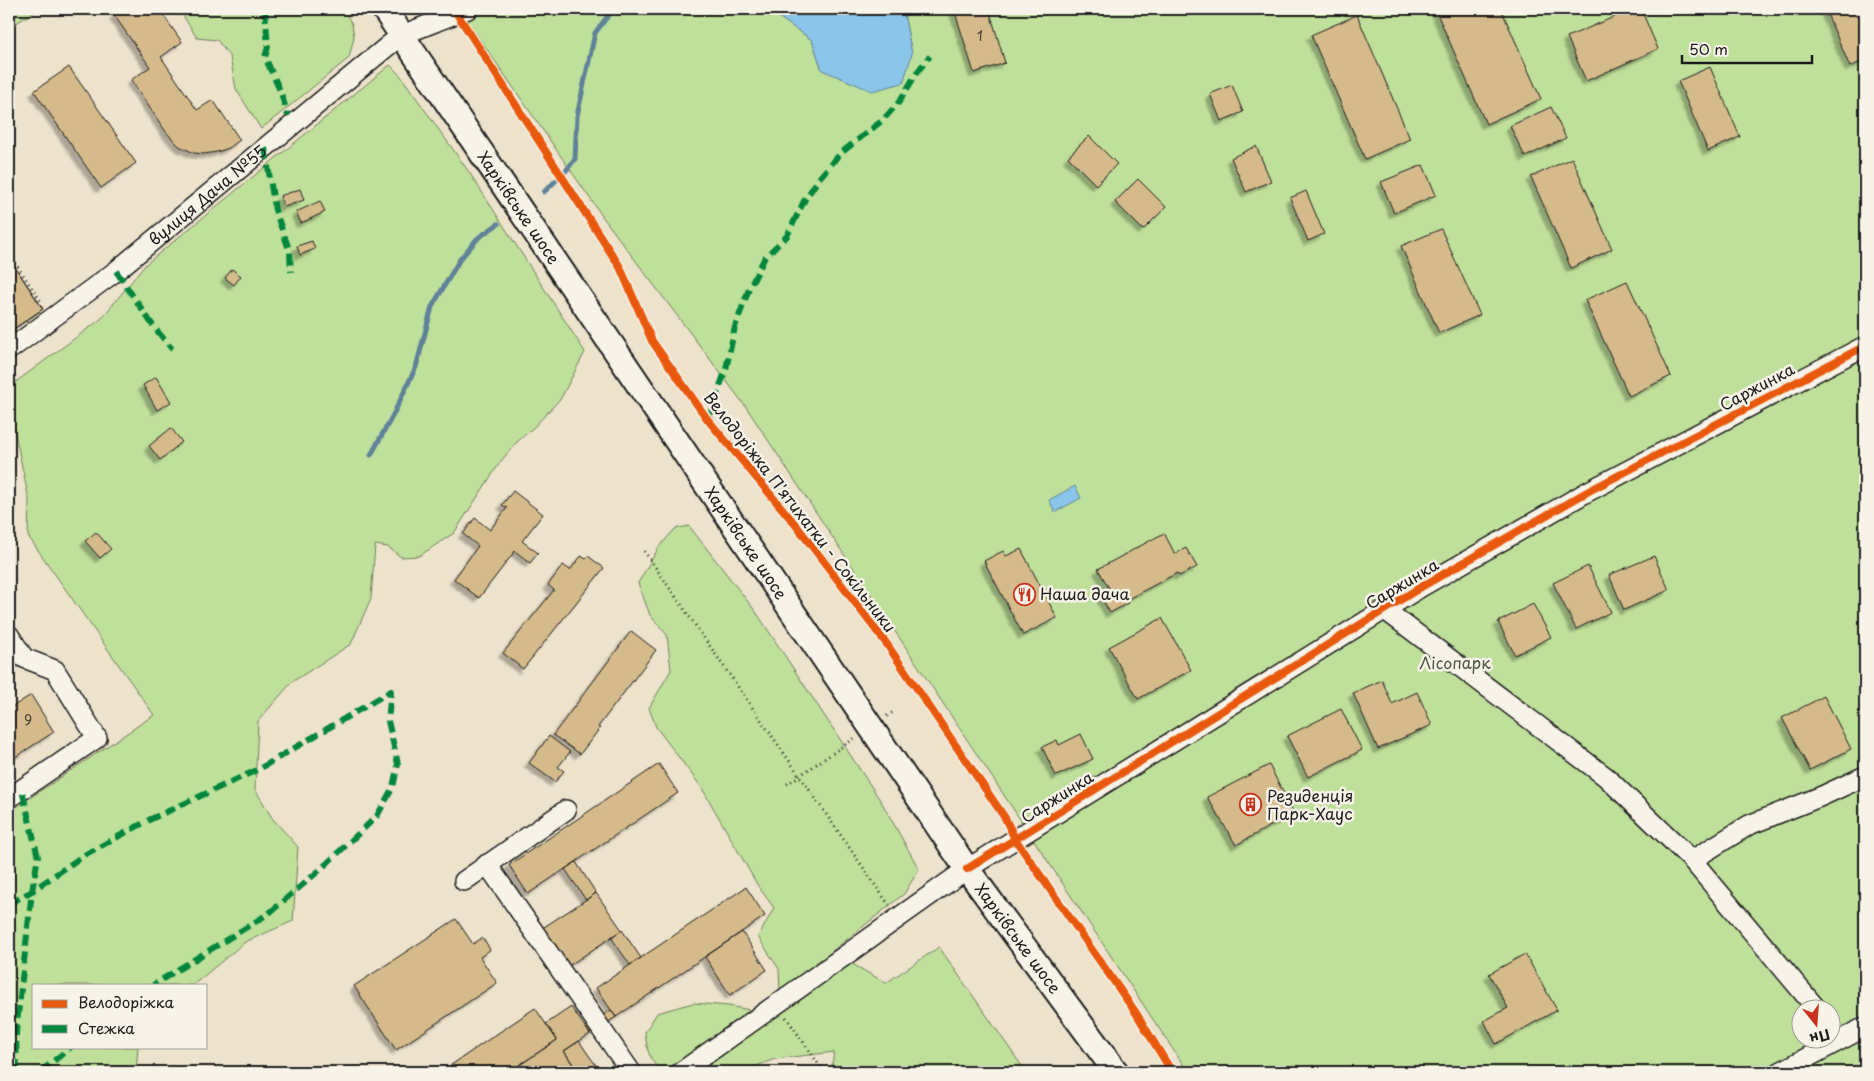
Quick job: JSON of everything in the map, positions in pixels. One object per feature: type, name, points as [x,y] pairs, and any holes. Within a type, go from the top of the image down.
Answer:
[{"type":"main road","name":"Харківське шосе","points":[[384,9],[967,869],[1116,1072]]},
{"type":"street","name":"вулиця Дача №55","points":[[9,350],[122,266],[402,35],[468,9]]},
{"type":"street","name":"Саржинка","points":[[681,1072],[967,869],[1421,587],[1587,492],[1865,346]]},
{"type":"street","points":[[1385,610],[1606,777],[1692,860],[1808,998]]},
{"type":"street","points":[[9,635],[24,658],[55,670],[97,738],[9,798]]},
{"type":"street","points":[[1692,860],[1749,825],[1822,796],[1865,776]]},
{"type":"street","points":[[464,881],[566,810]]},
{"type":"street","points":[[487,864],[632,1072]]},
{"type":"street","points":[[1842,1032],[1865,1027]]},
{"type":"street","points":[[1780,1072],[1814,1048]]},
{"type":"path","points":[[9,254],[44,307]]},
{"type":"path","points":[[644,551],[898,918]]},
{"type":"path","points":[[787,784],[895,711]]},
{"type":"path","points":[[777,1004],[824,1072]]},
{"type":"green space","points":[[9,9],[38,9],[9,28]]},
{"type":"green space","points":[[179,9],[343,9],[352,24],[354,37],[349,58],[261,129],[236,89],[230,57],[217,40],[197,38]]},
{"type":"green space","name":"Лісопарк","points":[[459,9],[767,9],[812,40],[822,70],[912,54],[903,9],[1865,9],[1865,1072],[1188,1072],[746,407],[605,220]]},
{"type":"green space","points":[[390,65],[400,75],[469,172],[585,352],[561,398],[517,442],[501,461],[454,533],[419,556],[401,557],[388,547],[375,545],[371,598],[351,644],[292,682],[258,721],[255,789],[272,818],[298,847],[293,921],[245,942],[194,984],[32,984],[32,1048],[138,1048],[136,1072],[9,1072],[9,812],[154,715],[28,536],[29,500],[9,404],[9,387],[101,319],[146,264]]},
{"type":"green space","points":[[689,526],[756,612],[882,803],[919,869],[904,894],[831,952],[886,983],[939,947],[1026,1072],[831,1072],[834,1052],[775,1059],[740,1072],[664,1072],[652,1060],[645,1032],[657,1013],[693,1003],[729,1006],[781,1016],[779,969],[758,937],[774,908],[758,886],[702,788],[656,727],[649,708],[671,670],[667,635],[650,615],[638,583],[659,547],[675,529]]},
{"type":"water","points":[[767,9],[903,9],[912,54],[903,83],[872,91],[822,70],[812,40]]},
{"type":"water","points":[[1075,486],[1081,498],[1055,512],[1049,500]]},
{"type":"building","points":[[123,9],[159,9],[182,42],[161,57],[197,110],[213,100],[240,140],[229,148],[217,152],[194,153],[179,146],[166,132],[131,80],[150,67],[114,15]]},
{"type":"building","points":[[954,9],[989,9],[1005,63],[974,73]]},
{"type":"building","points":[[1435,9],[1501,9],[1541,99],[1486,124]]},
{"type":"building","points":[[1633,9],[1641,9],[1658,49],[1586,81],[1567,37]]},
{"type":"building","points":[[1825,9],[1858,9],[1865,25],[1865,60],[1850,67]]},
{"type":"building","points":[[1357,15],[1410,139],[1365,159],[1311,35]]},
{"type":"building","points":[[69,67],[136,163],[101,188],[34,91]]},
{"type":"building","points":[[1710,67],[1740,137],[1708,151],[1678,81]]},
{"type":"building","points":[[1232,85],[1243,112],[1221,121],[1210,94]]},
{"type":"building","points":[[1551,107],[1566,138],[1525,157],[1510,126]]},
{"type":"building","points":[[1089,136],[1117,164],[1096,185],[1068,157]]},
{"type":"building","points":[[1256,146],[1271,181],[1246,192],[1231,158]]},
{"type":"building","points":[[1572,158],[1612,249],[1571,268],[1531,177]]},
{"type":"building","points":[[1423,165],[1436,195],[1394,213],[1381,182]]},
{"type":"building","points":[[1138,179],[1166,207],[1143,230],[1115,202]]},
{"type":"building","points":[[300,189],[304,200],[284,207],[280,196]]},
{"type":"building","points":[[1306,191],[1324,234],[1308,241],[1290,198]]},
{"type":"building","points":[[320,201],[325,212],[301,223],[296,212]]},
{"type":"building","points":[[1441,229],[1480,315],[1439,333],[1401,246]]},
{"type":"building","points":[[312,241],[315,249],[300,255],[297,246]]},
{"type":"building","points":[[9,258],[43,309],[9,332]]},
{"type":"building","points":[[9,258],[43,309],[9,332]]},
{"type":"building","points":[[232,269],[241,276],[234,285],[225,278]]},
{"type":"building","points":[[1627,281],[1671,376],[1629,396],[1585,300]]},
{"type":"building","points":[[156,377],[171,402],[157,410],[143,385]]},
{"type":"building","points":[[171,428],[182,442],[160,460],[149,446]]},
{"type":"building","points":[[513,491],[543,514],[522,541],[538,553],[530,563],[515,551],[479,598],[454,579],[478,546],[463,534],[475,518],[490,530],[507,508],[502,505]]},
{"type":"building","points":[[96,532],[111,549],[100,558],[85,541]]},
{"type":"building","points":[[1164,533],[1175,554],[1186,548],[1197,567],[1179,576],[1177,573],[1126,600],[1128,603],[1110,613],[1099,593],[1109,588],[1098,569]]},
{"type":"building","points":[[1021,549],[1057,618],[1023,635],[984,561],[1003,551],[1006,556]]},
{"type":"building","points":[[581,556],[586,559],[588,556],[604,568],[523,669],[503,653],[554,590],[548,585],[563,565],[570,570]]},
{"type":"building","points":[[1654,556],[1669,590],[1624,610],[1609,575]]},
{"type":"building","points":[[1588,566],[1611,612],[1576,629],[1553,583]]},
{"type":"building","points":[[1533,604],[1551,637],[1515,655],[1498,622]]},
{"type":"building","points":[[1162,618],[1191,670],[1138,699],[1109,647]]},
{"type":"building","points":[[631,631],[656,650],[580,754],[553,735]]},
{"type":"building","points":[[1382,680],[1392,704],[1417,692],[1432,725],[1378,749],[1353,693]]},
{"type":"building","points":[[31,695],[54,732],[9,761],[9,703],[12,707]]},
{"type":"building","points":[[1824,696],[1851,749],[1810,770],[1782,718]]},
{"type":"building","points":[[1341,709],[1362,750],[1308,777],[1287,736]]},
{"type":"building","points":[[1081,734],[1093,759],[1056,776],[1042,747],[1057,740],[1059,745]]},
{"type":"building","points":[[549,736],[570,752],[558,767],[564,771],[555,782],[529,763]]},
{"type":"building","points":[[659,764],[678,793],[528,894],[509,865]]},
{"type":"building","name":"Резиденція Парк-Хаус","points":[[1269,765],[1294,813],[1236,845],[1207,797]]},
{"type":"building","points":[[576,862],[596,893],[586,900],[565,869]]},
{"type":"building","points":[[746,887],[765,916],[616,1017],[596,988]]},
{"type":"building","points":[[596,893],[622,930],[567,967],[541,929]]},
{"type":"building","points":[[456,919],[473,944],[482,938],[487,944],[490,950],[480,957],[497,983],[396,1050],[354,986]]},
{"type":"building","points":[[622,930],[641,958],[630,965],[611,937]]},
{"type":"building","points":[[742,932],[767,970],[730,995],[705,957]]},
{"type":"building","points":[[1525,954],[1557,1010],[1496,1044],[1484,1021],[1508,1008],[1489,974]]},
{"type":"building","points":[[571,1007],[590,1034],[564,1051],[574,1066],[566,1072],[509,1072],[557,1040],[546,1024]]},
{"type":"building","points":[[535,1008],[557,1040],[509,1072],[441,1072]]},
{"type":"building","points":[[611,1010],[616,1017],[590,1034],[585,1027]]},
{"type":"building","points":[[579,1041],[601,1072],[578,1072],[564,1051]]},
{"type":"building","points":[[574,1066],[578,1072],[566,1072]]},
{"type":"waterway","points":[[544,192],[565,172],[575,159],[577,116],[595,33],[613,9]]},
{"type":"waterway","points":[[371,455],[416,367],[432,307],[460,259],[478,238],[498,224]]},
{"type":"marked path","points":[[265,9],[268,47],[265,57],[281,93],[288,116]]},
{"type":"marked path","points":[[708,420],[726,369],[735,327],[749,289],[765,257],[787,236],[804,201],[820,177],[841,153],[883,120],[899,102],[918,71],[930,56]]},
{"type":"marked path","points":[[265,148],[275,210],[290,252],[291,272]]},
{"type":"marked path","points":[[116,271],[154,327],[172,349]]},
{"type":"marked path","points":[[9,904],[32,891],[84,855],[151,819],[259,769],[391,691],[388,721],[398,764],[393,787],[377,816],[321,869],[268,914],[155,984]]},
{"type":"marked path","points":[[17,1072],[16,1032],[32,891],[38,857],[22,790]]},
{"type":"marked path","points":[[40,1072],[70,1048]]},
{"type":"cycle path","name":"Велодоріжка П'ятихатки - Сокільники","points":[[454,9],[620,267],[652,341],[708,420],[795,524],[886,643],[1005,818],[1015,839],[1136,1013],[1172,1072]]},
{"type":"cycle path","points":[[967,869],[1421,587],[1587,492],[1865,346]]},
{"type":"place","name":"Наша дача","points":[[1024,594]]},
{"type":"place","name":"Резиденція Парк-Хаус","points":[[1251,805]]}]
